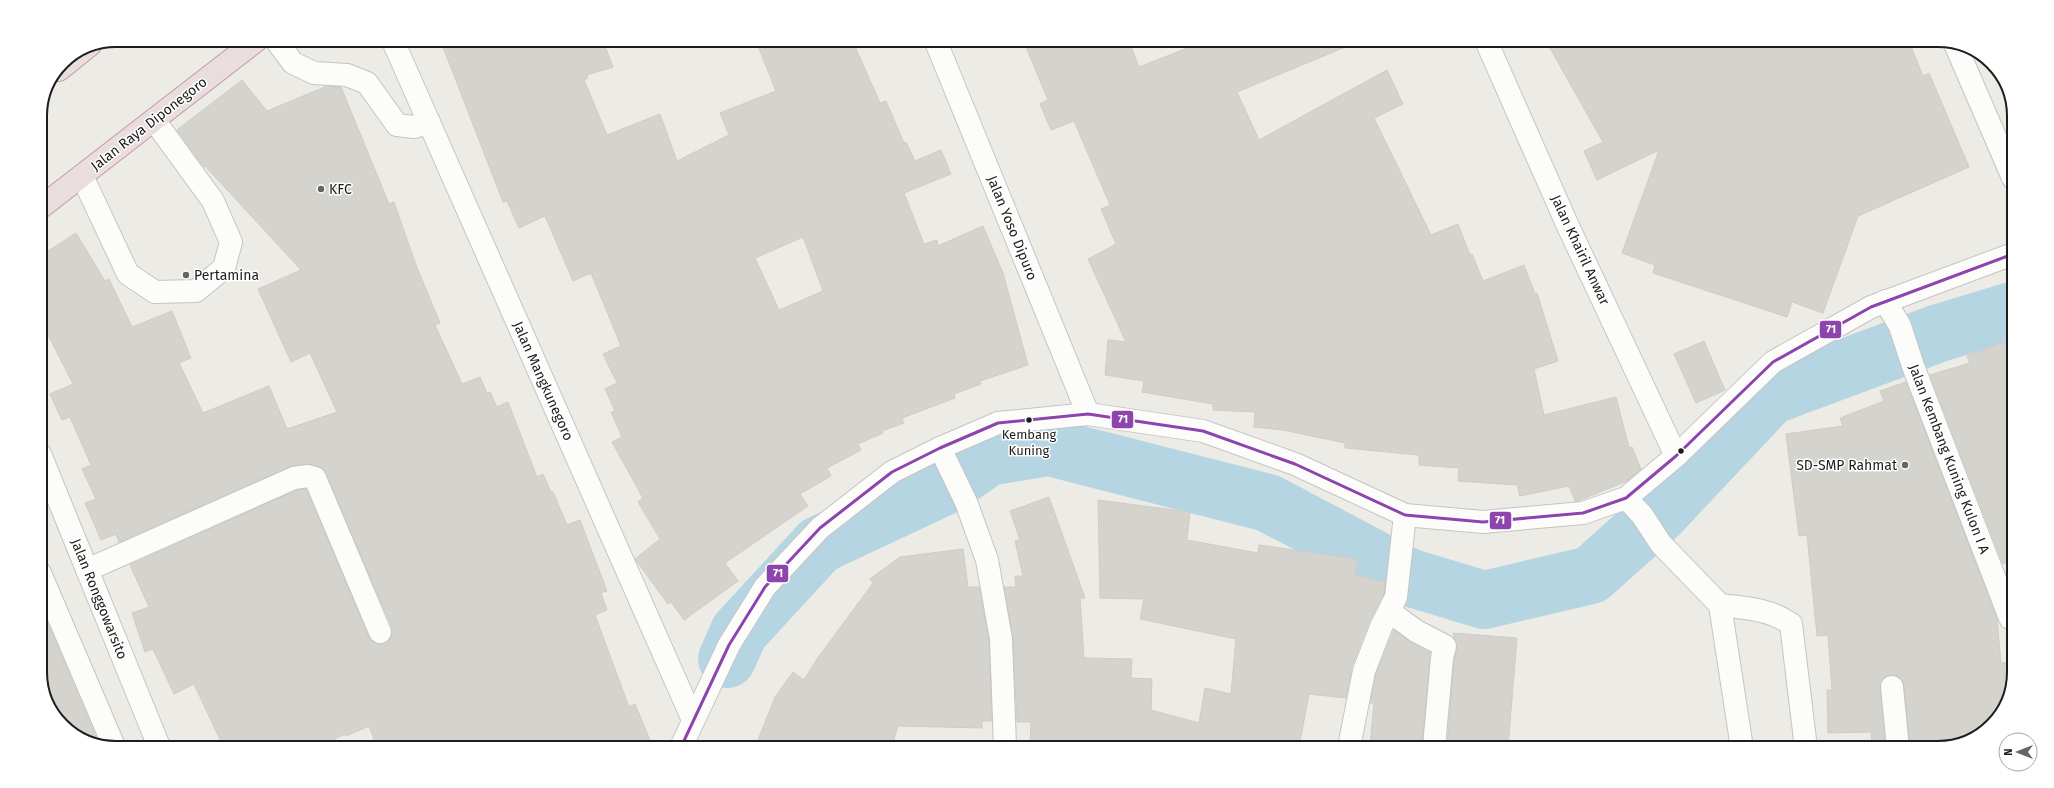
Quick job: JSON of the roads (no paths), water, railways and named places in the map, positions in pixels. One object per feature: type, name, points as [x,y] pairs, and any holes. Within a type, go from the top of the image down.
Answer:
[{"type":"highway","name":"Jalan Raya Diponegoro","points":[[47,203],[248,47]]},
{"type":"street","points":[[281,47],[293,63],[314,73],[347,75],[367,83],[397,125],[414,127],[429,122]]},
{"type":"street","name":"Jalan Mangkunegoro","points":[[396,47],[693,720]]},
{"type":"street","name":"Jalan Yoso Dipuro","points":[[938,47],[1088,414]]},
{"type":"street","name":"Jalan Khairil Anwar","points":[[1489,47],[1567,224],[1676,456]]},
{"type":"street","points":[[1958,50],[2007,164]]},
{"type":"street","points":[[82,176],[128,274],[155,292],[196,291],[224,268],[231,242],[213,201],[154,120]]},
{"type":"street","points":[[684,741],[728,645],[765,587],[820,528],[892,472],[940,448],[998,423],[1088,414],[1203,431],[1295,464],[1405,515],[1490,521],[1583,513],[1626,498],[1676,456],[1773,362],[1871,306],[2007,256]]},
{"type":"street","name":"Jalan Kembang Kuning Kulon I A","points":[[1885,301],[1900,326],[1913,366],[2007,610]]},
{"type":"street","points":[[940,448],[966,502],[987,560],[1000,639],[1005,741]]},
{"type":"street","name":"Jalan Ronggowarsito","points":[[47,471],[157,741]]},
{"type":"street","points":[[87,570],[294,478],[308,476],[315,478],[380,632]]},
{"type":"street","points":[[1626,498],[1642,515],[1661,544],[1720,606],[1741,741]]},
{"type":"street","points":[[1351,741],[1364,672],[1393,604],[1405,515]]},
{"type":"street","points":[[47,589],[112,741]]},
{"type":"street","points":[[1393,604],[1416,631],[1444,646],[1435,741]]},
{"type":"street","points":[[1720,606],[1762,610],[1776,615],[1791,624],[1805,741]]},
{"type":"street","points":[[1892,687],[1897,741]]},
{"type":"waterway","points":[[727,659],[739,632],[819,545],[951,483],[988,457],[1049,447],[1268,503],[1408,577],[1484,600],[1591,575],[1658,515],[1770,396],[1939,333],[2007,313]]},
{"type":"place","name":"KFC","points":[[321,189]]},
{"type":"place","name":"Pertamina","points":[[186,275]]},
{"type":"place","name":"Kembang Kuning","points":[[1029,420]]},
{"type":"place","name":"SD-SMP Rahmat","points":[[1905,465]]}]
